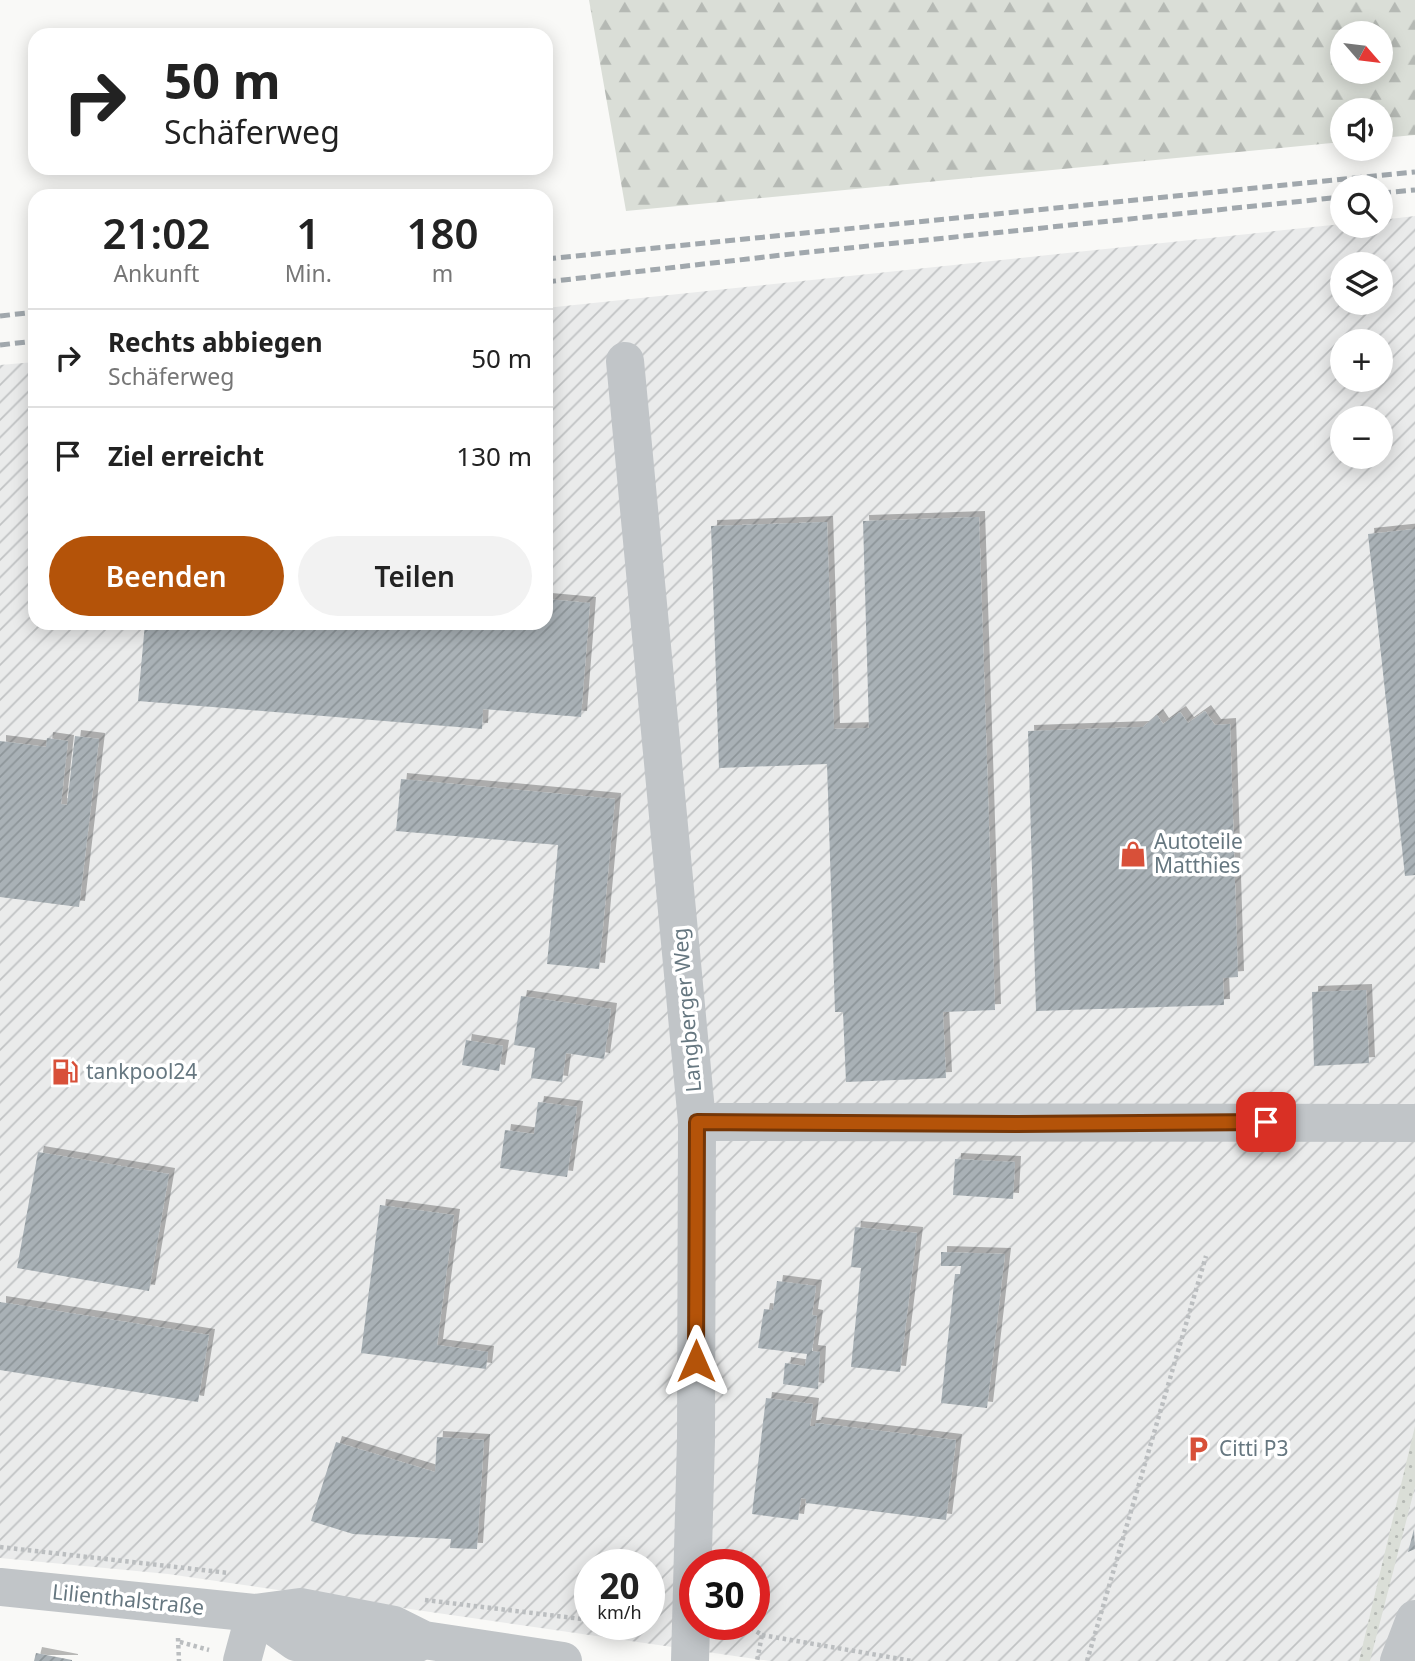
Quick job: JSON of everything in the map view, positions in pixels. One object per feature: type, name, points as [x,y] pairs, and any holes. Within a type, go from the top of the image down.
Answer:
[{"type":"street","name":"Langberger Weg","points":[[625,361],[697,1122],[696,1440],[690,1661]]},
{"type":"street","points":[[697,1122],[1415,1123]]},
{"type":"street","name":"Lilienthalstraße","points":[[0,1587],[255,1614],[296,1642],[384,1659],[424,1640],[563,1661]]},
{"type":"street","points":[[242,1661],[255,1614]]},
{"type":"street","points":[[1399,1661],[1415,1619]]},
{"type":"path","points":[[1087,1661],[1206,1256]]},
{"type":"path","points":[[770,1637],[912,1661]]},
{"type":"path","points":[[757,1661],[761,1640]]},
{"type":"path","points":[[179,1661],[180,1642]]},
{"type":"shaded area","points":[[1415,216],[1415,1661],[770,1661],[625,1640],[665,1640],[665,1549],[574,1549],[574,1633],[168,1574],[0,1558],[0,365],[28,363],[28,630],[553,630],[553,307],[1330,225],[1330,238],[1393,238],[1393,219]]},
{"type":"green space","points":[[589,0],[1415,0],[1415,135],[1393,137],[1393,98],[1330,98],[1330,143],[626,211]]},
{"type":"green space","points":[[1415,1426],[1415,1487],[1370,1661],[1359,1661]]},
{"type":"building","points":[[979,517],[995,1010],[943,1012],[946,1078],[846,1082],[843,1012],[835,1012],[827,764],[719,768],[711,526],[827,522],[834,729],[869,728],[863,521]]},
{"type":"building","points":[[1415,529],[1415,875],[1405,876],[1368,534]]},
{"type":"building","points":[[553,600],[590,603],[581,717],[483,709],[482,729],[138,701],[144,630],[553,630]]},
{"type":"building","name":"Autoteile Matthies","points":[[1205,711],[1215,725],[1230,724],[1238,977],[1223,978],[1224,1005],[1036,1011],[1028,731],[1143,727],[1157,715],[1163,724],[1180,712],[1188,723]]},
{"type":"building","points":[[75,736],[99,739],[79,907],[0,897],[0,741],[46,747],[47,738],[68,741],[61,804],[67,805]]},
{"type":"building","points":[[401,779],[615,799],[599,969],[547,964],[558,845],[396,831]]},
{"type":"building","points":[[1366,990],[1369,1063],[1314,1066],[1312,992]]},
{"type":"building","points":[[521,996],[611,1009],[604,1059],[566,1053],[562,1082],[531,1078],[535,1048],[514,1045]]},
{"type":"building","points":[[466,1040],[503,1046],[499,1071],[462,1065]]},
{"type":"building","points":[[538,1102],[577,1107],[567,1177],[500,1168],[505,1130],[534,1134]]},
{"type":"building","points":[[38,1152],[169,1174],[149,1291],[17,1268]]},
{"type":"building","points":[[955,1159],[1015,1162],[1013,1199],[953,1195]]},
{"type":"building","points":[[380,1205],[454,1215],[437,1345],[488,1352],[486,1369],[361,1353]]},
{"type":"building","points":[[855,1227],[917,1233],[900,1372],[851,1367],[861,1268],[851,1267]]},
{"type":"building","points":[[941,1252],[1005,1254],[987,1408],[941,1403],[955,1274],[960,1274],[961,1266],[941,1266]]},
{"type":"building","points":[[777,1281],[816,1286],[812,1315],[817,1316],[812,1351],[820,1352],[818,1389],[783,1384],[785,1363],[805,1366],[807,1354],[758,1348],[764,1309],[773,1310]]},
{"type":"building","points":[[0,1302],[209,1335],[198,1402],[0,1370]]},
{"type":"building","points":[[766,1398],[813,1404],[810,1426],[815,1426],[816,1423],[956,1440],[946,1520],[806,1503],[806,1499],[801,1498],[798,1520],[752,1514]]},
{"type":"building","points":[[437,1437],[484,1440],[477,1549],[450,1548],[451,1539],[353,1534],[311,1521],[336,1442],[435,1472]]},
{"type":"building","points":[[1414,1529],[1415,1549],[1408,1552]]},
{"type":"building","points":[[36,1653],[72,1660],[72,1661],[34,1661]]},
{"type":"railway","points":[[553,258],[1415,172]]},
{"type":"railway","points":[[1393,192],[1415,190]]},
{"type":"railway","points":[[553,281],[1330,198]]},
{"type":"railway","points":[[0,316],[28,313]]},
{"type":"railway","points":[[0,345],[28,342]]},
{"type":"place","name":"Autoteile Matthies","points":[[1133,854]]},
{"type":"place","name":"tankpool24","points":[[65,1072]]},
{"type":"place","name":"Citti P3","points":[[1198,1449]]},
{"type":"route","points":[[696,1361],[697,1122],[1266,1122]]}]
